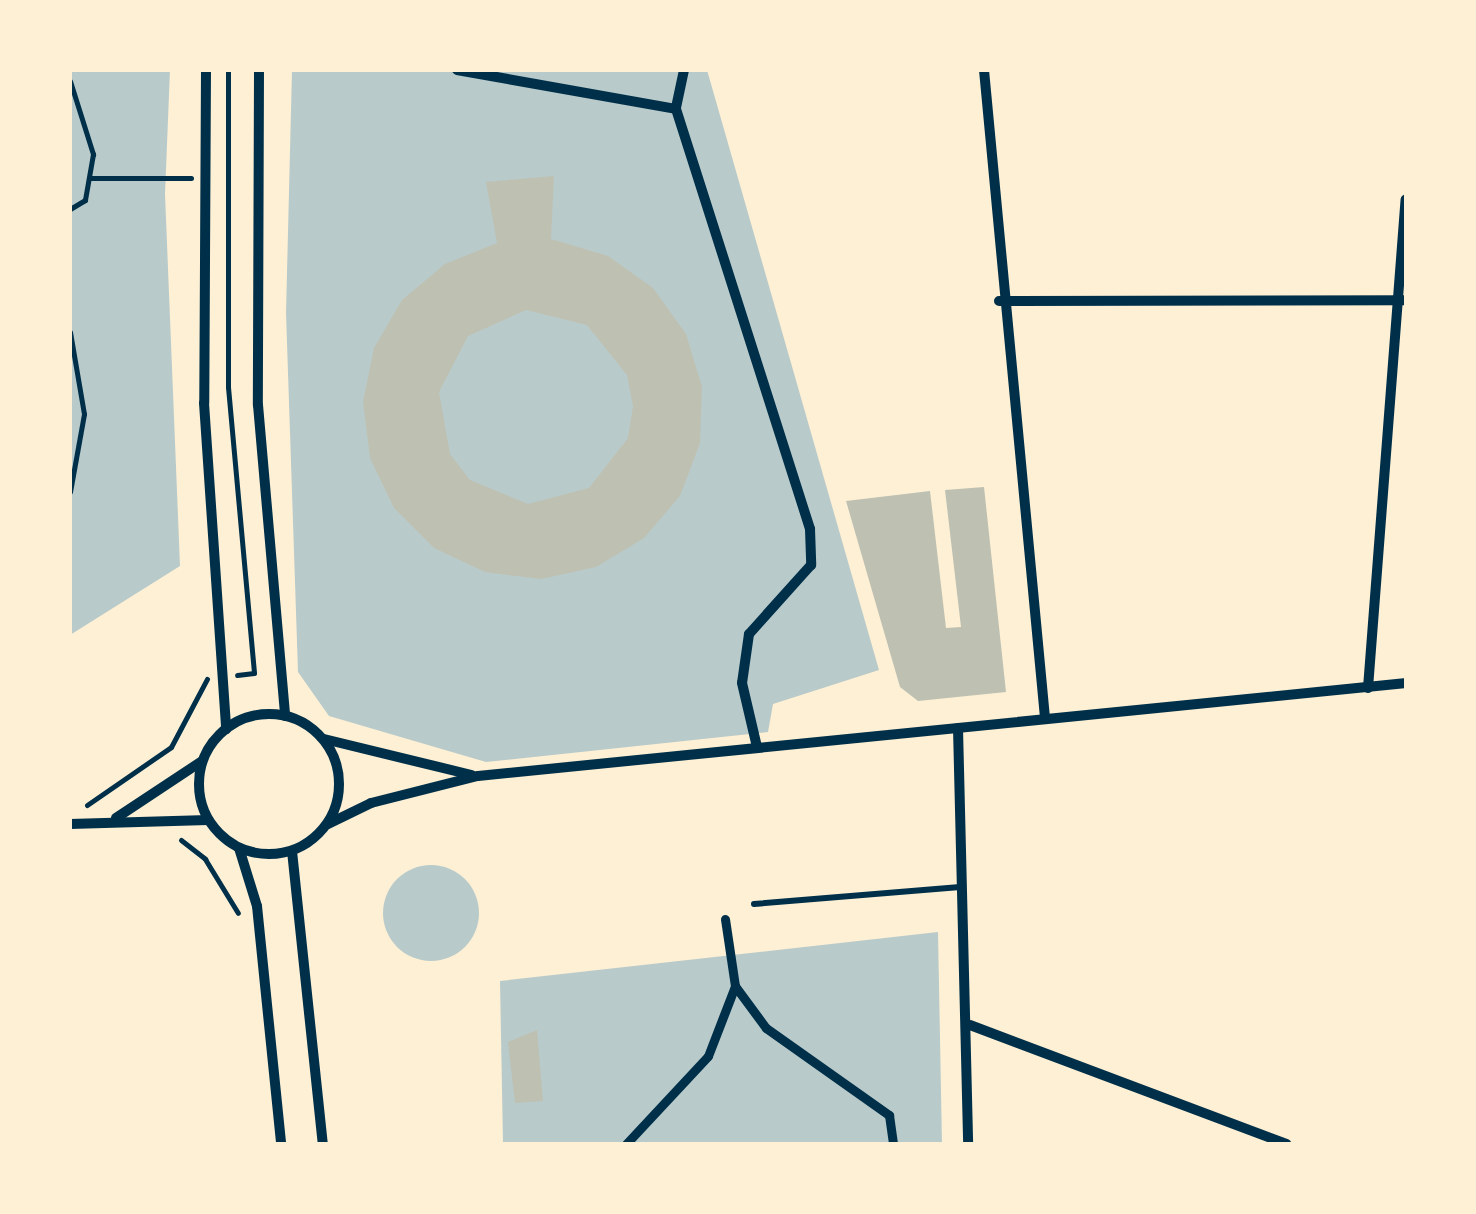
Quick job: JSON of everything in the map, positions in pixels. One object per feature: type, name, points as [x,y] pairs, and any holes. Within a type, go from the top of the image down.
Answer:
[{"type":"street","points":[[206,70],[204,403],[226,729]]},
{"type":"street","points":[[258,70],[258,405],[285,716]]},
{"type":"street","points":[[458,70],[676,109]]},
{"type":"street","points":[[684,70],[676,109],[810,528],[811,565],[749,634],[742,683],[757,747]]},
{"type":"street","points":[[984,70],[999,302],[1045,718]]},
{"type":"street","points":[[1368,688],[1402,300],[1406,198]]},
{"type":"street","points":[[999,302],[1402,300]]},
{"type":"street","points":[[239,848],[292,851],[328,824],[371,803],[478,776],[1406,683]]},
{"type":"street","points":[[116,819],[202,760],[226,729],[285,716],[324,740],[478,776]]},
{"type":"street","points":[[958,728],[970,1025],[968,1144]]},
{"type":"street","points":[[324,740],[340,781],[328,824]]},
{"type":"street","points":[[202,760],[208,820]]},
{"type":"street","points":[[70,824],[116,819],[208,820],[239,848],[256,906],[281,1144]]},
{"type":"street","points":[[292,851],[323,1144]]},
{"type":"street","points":[[725,919],[735,986],[766,1028],[888,1115],[893,1144]]},
{"type":"street","points":[[626,1144],[708,1056],[735,986]]},
{"type":"street","points":[[970,1025],[1286,1144]]},
{"type":"lane","points":[[754,904],[964,887]]},
{"type":"path","points":[[70,81],[92,154],[85,200],[70,209]]},
{"type":"path","points":[[88,178],[205,178]]},
{"type":"path","points":[[70,332],[84,414],[70,492]]},
{"type":"shaded area","points":[[70,70],[170,70],[165,194],[180,566],[70,635]]},
{"type":"shaded area","points":[[292,70],[707,70],[879,670],[773,704],[768,732],[486,762],[329,716],[298,672],[286,313]]},
{"type":"shaded area","points":[[431,865],[449,869],[465,879],[475,895],[479,913],[475,931],[465,947],[449,957],[431,961],[413,957],[397,947],[387,931],[383,913],[387,895],[397,879],[413,869]]},
{"type":"shaded area","points":[[938,932],[942,1144],[503,1144],[500,981]]},
{"type":"building","points":[[554,176],[551,239],[608,256],[653,288],[686,334],[702,387],[700,443],[680,496],[644,538],[596,567],[541,579],[485,572],[434,548],[394,508],[370,458],[363,402],[374,348],[402,300],[445,264],[497,243],[486,182]],"holes":[[[526,310],[587,325],[627,375],[633,406],[628,438],[589,488],[528,504],[470,480],[450,454],[439,392],[468,336]]]},
{"type":"building","points":[[984,487],[1006,692],[918,701],[900,687],[846,501],[930,491],[946,628],[961,627],[945,490]]},
{"type":"building","points":[[537,1030],[543,1101],[515,1103],[508,1042]]}]
